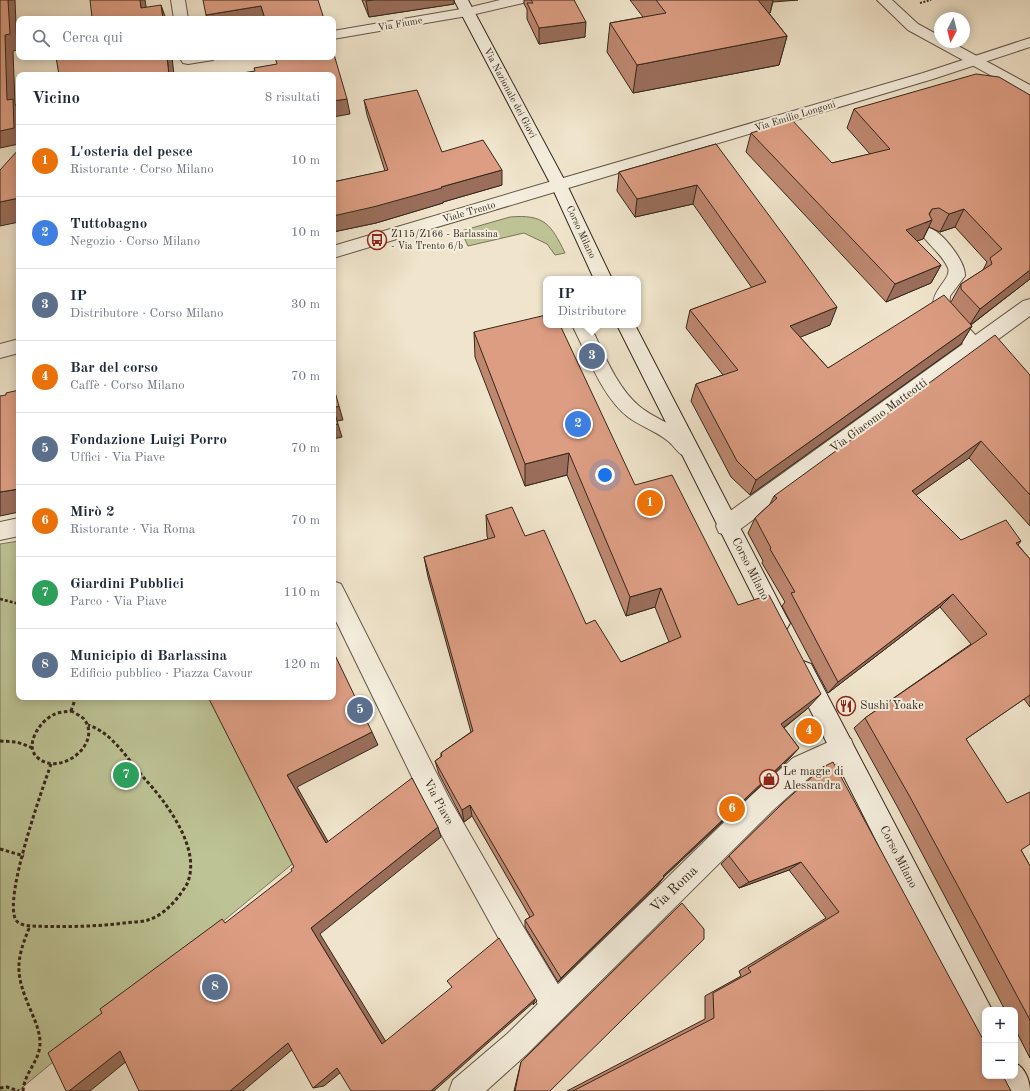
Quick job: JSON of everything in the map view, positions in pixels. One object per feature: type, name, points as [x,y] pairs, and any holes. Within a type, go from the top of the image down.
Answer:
[{"type":"street","points":[[178,0],[181,16]]},
{"type":"street","name":"Via Fiume","points":[[336,34],[464,6],[518,0]]},
{"type":"street","points":[[884,0],[913,27],[974,62],[1030,91]]},
{"type":"street","name":"Via Nazionale dei Giovi","points":[[464,6],[559,186]]},
{"type":"street","name":"Via Emilio Longoni","points":[[559,186],[974,62],[1030,42]]},
{"type":"street","points":[[189,64],[200,60]]},
{"type":"street","name":"Viale Trento","points":[[336,251],[559,186]]},
{"type":"street","name":"Corso Milano","points":[[559,186],[599,276]]},
{"type":"street","name":"Via Giacomo Matteotti","points":[[727,526],[1030,306]]},
{"type":"street","name":"Corso Milano","points":[[627,328],[688,450],[982,1020]]},
{"type":"street","points":[[0,352],[16,347]]},
{"type":"street","points":[[0,531],[16,528]]},
{"type":"street","name":"Via Piave","points":[[336,597],[440,807],[514,938],[555,1006]]},
{"type":"street","name":"Via Roma","points":[[464,1091],[517,1044],[802,767],[842,748]]},
{"type":"street","points":[[1012,1079],[1018,1091]]},
{"type":"lane","points":[[929,234],[957,270],[956,278],[941,296],[941,309],[975,346]]},
{"type":"lane","points":[[582,328],[612,387],[621,399],[634,412],[674,435],[688,450]]},
{"type":"path","points":[[0,600],[16,603]]},
{"type":"path","points":[[71,711],[75,700]]},
{"type":"path","points":[[71,711],[85,718],[88,725],[88,740],[77,756],[69,761],[60,764],[51,764],[42,761],[36,756],[33,748],[37,730],[43,722],[52,715],[71,711]]},
{"type":"path","points":[[51,764],[17,882],[14,911],[18,922],[30,926],[114,925],[150,919],[165,910],[178,898],[186,887],[190,876],[190,849],[184,833],[151,785],[118,749],[107,733],[97,726],[88,725]]},
{"type":"path","points":[[0,742],[10,741],[24,743],[33,748]]},
{"type":"path","points":[[0,849],[24,856]]},
{"type":"path","points":[[23,1091],[24,1080],[38,1056],[40,1046],[39,1032],[23,994],[17,975],[17,960],[30,926]]},
{"type":"path","points":[[0,1088],[7,1087],[19,1091]]},
{"type":"green space","points":[[522,216],[539,219],[550,228],[565,253],[555,255],[547,244],[524,233],[468,246],[461,231],[510,217]]},
{"type":"green space","points":[[16,541],[16,700],[215,700],[296,861],[18,1091],[0,1091],[0,544]]},
{"type":"building","points":[[0,0],[8,0],[10,34],[5,35],[7,100],[13,99],[14,128],[0,131]]},
{"type":"building","points":[[90,0],[140,0],[141,8],[161,5],[163,16],[92,16]]},
{"type":"building","points":[[203,0],[318,0],[323,16],[264,16],[261,6],[206,15]]},
{"type":"building","points":[[531,0],[574,0],[586,22],[539,28],[527,3],[533,3]]},
{"type":"building","points":[[656,0],[758,0],[787,36],[637,65],[610,23],[666,13]]},
{"type":"building","points":[[56,60],[167,60],[169,72],[58,72]]},
{"type":"building","points":[[276,60],[336,60],[347,99],[336,101],[336,72],[249,72],[255,71],[254,68],[277,64]]},
{"type":"building","points":[[976,74],[999,77],[1030,95],[1030,270],[980,309],[961,289],[961,284],[992,264],[990,258],[1002,249],[964,209],[949,214],[939,208],[932,209],[929,214],[932,220],[906,230],[941,265],[895,284],[751,133],[792,120],[832,163],[890,149],[854,109]]},
{"type":"building","points":[[417,90],[442,152],[483,140],[502,170],[373,207],[336,215],[336,181],[388,170],[364,100]]},
{"type":"building","points":[[716,144],[837,307],[790,326],[828,368],[944,295],[972,326],[756,480],[737,461],[696,384],[738,370],[690,310],[766,282],[697,185],[637,199],[619,172]]},
{"type":"building","points":[[16,152],[16,199],[0,202],[0,170]]},
{"type":"building","points":[[543,316],[543,328],[561,328],[635,485],[672,475],[738,605],[769,595],[821,694],[781,724],[799,748],[663,876],[664,877],[561,978],[525,920],[534,915],[470,805],[462,810],[435,761],[442,756],[441,753],[473,731],[424,557],[495,537],[486,515],[512,507],[525,536],[544,530],[586,624],[595,620],[621,662],[681,637],[661,588],[630,597],[569,453],[525,464],[474,332]]},
{"type":"building","points":[[995,335],[1030,375],[1030,495],[981,441],[912,491],[961,540],[1006,520],[1021,541],[1016,543],[1030,559],[1030,695],[966,739],[1007,803],[1030,792],[1030,844],[1021,850],[1030,866],[1030,1020],[910,797],[865,718],[987,634],[953,594],[838,682],[791,593],[795,592],[770,549],[771,548],[755,518],[777,498],[774,496]]},
{"type":"building","points":[[16,391],[16,489],[0,492],[0,396],[6,395],[6,393]]},
{"type":"building","points":[[336,396],[339,406],[336,407]]},
{"type":"building","points":[[336,657],[372,732],[287,775],[326,843],[412,778],[438,827],[311,928],[382,1044],[452,987],[447,981],[499,938],[537,1001],[533,1005],[535,999],[431,1091],[351,1091],[337,1068],[313,1088],[288,1043],[230,1091],[139,1091],[120,1051],[69,1091],[66,1091],[48,1053],[102,1013],[100,1009],[222,919],[225,923],[292,871],[291,869],[294,867],[210,700],[336,700]]},
{"type":"building","points":[[833,762],[982,1037],[982,1079],[1005,1079],[1011,1091],[573,1091],[714,1018],[713,993],[751,972],[748,968],[839,912],[801,862],[749,882],[729,856],[783,803],[823,767]]},
{"type":"building","points":[[682,903],[704,929],[704,939],[550,1091],[515,1091],[521,1062]]},
{"type":"place","name":"Z115/Z166 - Barlassina - Via Trento 6/b","points":[[377,240]]},
{"type":"place","name":"IP","points":[[592,356]]},
{"type":"place","name":"Tuttobagno","points":[[578,424]]},
{"type":"place","name":"L'osteria del pesce","points":[[650,503]]},
{"type":"place","name":"Sushi Yoake","points":[[846,706]]},
{"type":"place","name":"Fondazione Luigi Porro","points":[[360,710]]},
{"type":"place","name":"Bar del corso","points":[[809,731]]},
{"type":"place","name":"Giardini Pubblici","points":[[126,775]]},
{"type":"place","name":"Le magie di Alessandra","points":[[769,779]]},
{"type":"place","name":"Mirò 2","points":[[732,809]]},
{"type":"place","name":"Municipio di Barlassina","points":[[215,987]]}]
